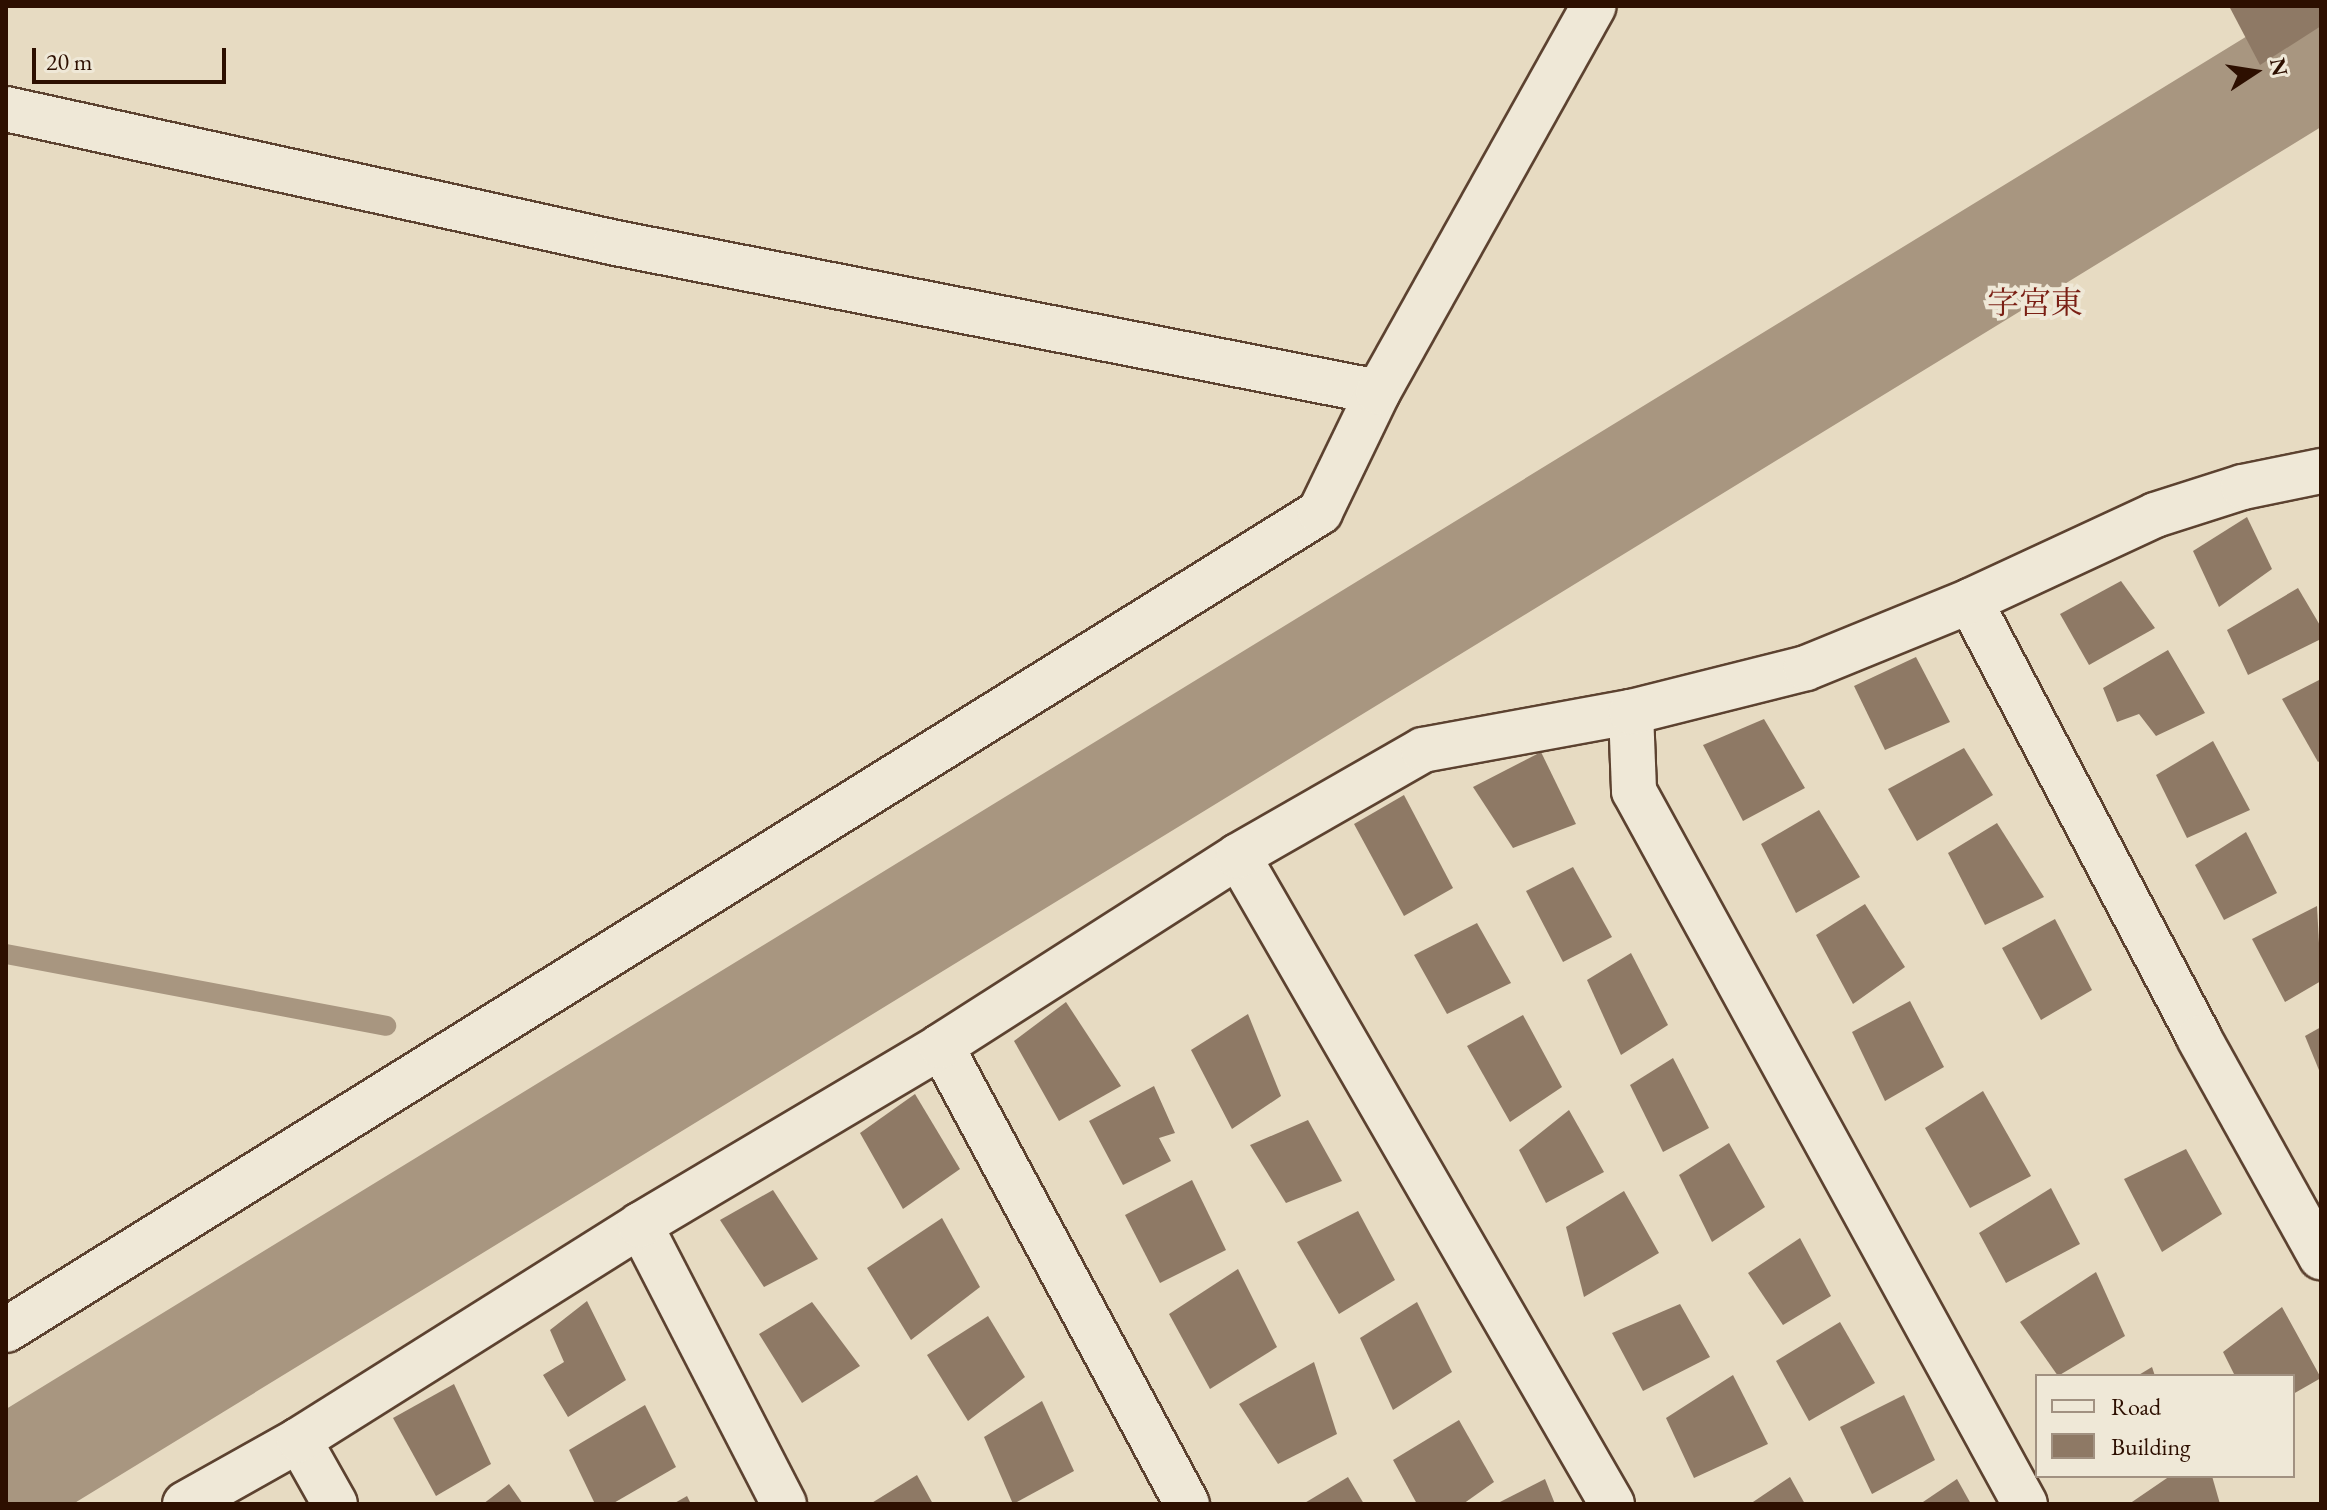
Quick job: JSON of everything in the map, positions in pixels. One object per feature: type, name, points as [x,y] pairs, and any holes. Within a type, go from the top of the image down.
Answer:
[{"type":"street","points":[[6,1330],[1320,512],[1378,392],[1594,6]]},
{"type":"street","points":[[6,109],[616,243],[1378,392]]},
{"type":"street","points":[[185,1504],[299,1440],[640,1225],[941,1046],[1238,856],[1423,750],[1631,712],[1806,668],[1970,601],[2155,515],[2243,487],[2321,471]]},
{"type":"street","points":[[1970,601],[2199,1038],[2321,1257]]},
{"type":"street","points":[[1631,712],[1634,791],[2025,1504]]},
{"type":"street","points":[[1238,856],[1612,1504]]},
{"type":"street","points":[[941,1046],[1187,1504]]},
{"type":"street","points":[[640,1225],[784,1504]]},
{"type":"street","points":[[299,1440],[335,1504]]},
{"type":"building","points":[[2229,6],[2321,6],[2321,26],[2260,65]]},
{"type":"building","points":[[2247,517],[2272,569],[2219,607],[2193,551]]},
{"type":"building","points":[[2121,581],[2155,628],[2089,665],[2060,614]]},
{"type":"building","points":[[2298,588],[2321,627],[2321,639],[2248,675],[2227,630]]},
{"type":"building","points":[[2168,650],[2205,713],[2156,736],[2139,714],[2117,722],[2103,688]]},
{"type":"building","points":[[1916,657],[1950,722],[1885,750],[1854,686]]},
{"type":"building","points":[[2321,679],[2321,760],[2318,762],[2282,699]]},
{"type":"building","points":[[1764,719],[1805,788],[1743,821],[1703,745]]},
{"type":"building","points":[[2213,741],[2250,810],[2187,838],[2156,775]]},
{"type":"building","points":[[1964,748],[1993,795],[1917,841],[1888,789]]},
{"type":"building","points":[[1541,752],[1576,824],[1513,848],[1473,787]]},
{"type":"building","points":[[1404,795],[1453,888],[1404,916],[1354,824]]},
{"type":"building","points":[[1819,810],[1860,877],[1796,913],[1761,844]]},
{"type":"building","points":[[1997,823],[2044,897],[1985,925],[1948,853]]},
{"type":"building","points":[[2246,832],[2277,893],[2224,920],[2195,865]]},
{"type":"building","points":[[1573,867],[1612,937],[1563,962],[1526,891]]},
{"type":"building","points":[[1865,904],[1905,967],[1853,1004],[1816,935]]},
{"type":"building","points":[[2317,906],[2321,981],[2285,1002],[2252,939]]},
{"type":"building","points":[[2055,919],[2092,990],[2041,1020],[2002,948]]},
{"type":"building","points":[[1477,923],[1511,983],[1447,1014],[1414,955]]},
{"type":"building","points":[[1631,953],[1668,1025],[1621,1055],[1587,980]]},
{"type":"building","points":[[1910,1001],[1944,1067],[1885,1101],[1852,1032]]},
{"type":"building","points":[[1066,1002],[1121,1086],[1059,1121],[1014,1041]]},
{"type":"building","points":[[1248,1014],[1281,1096],[1232,1129],[1191,1050]]},
{"type":"building","points":[[1523,1015],[1562,1087],[1510,1122],[1467,1046]]},
{"type":"building","points":[[2321,1027],[2321,1075],[2305,1036]]},
{"type":"building","points":[[1673,1058],[1709,1128],[1663,1152],[1630,1085]]},
{"type":"building","points":[[1154,1086],[1175,1133],[1159,1138],[1171,1161],[1123,1185],[1089,1121]]},
{"type":"building","points":[[1983,1091],[2031,1176],[1970,1208],[1925,1128]]},
{"type":"building","points":[[915,1094],[960,1169],[903,1209],[860,1133]]},
{"type":"building","points":[[1569,1110],[1604,1172],[1546,1203],[1519,1150]]},
{"type":"building","points":[[1308,1120],[1342,1181],[1286,1203],[1250,1145]]},
{"type":"building","points":[[1729,1143],[1765,1207],[1712,1242],[1679,1175]]},
{"type":"building","points":[[2186,1149],[2222,1214],[2162,1252],[2124,1179]]},
{"type":"building","points":[[1192,1180],[1226,1250],[1160,1283],[1125,1215]]},
{"type":"building","points":[[2051,1188],[2080,1244],[2006,1283],[1979,1233]]},
{"type":"building","points":[[773,1190],[818,1259],[764,1287],[720,1220]]},
{"type":"building","points":[[1624,1191],[1659,1253],[1584,1297],[1566,1227]]},
{"type":"building","points":[[1358,1211],[1395,1280],[1339,1314],[1297,1242]]},
{"type":"building","points":[[942,1218],[980,1287],[911,1340],[867,1268]]},
{"type":"building","points":[[1800,1238],[1831,1296],[1783,1325],[1748,1273]]},
{"type":"building","points":[[1238,1269],[1277,1347],[1210,1389],[1169,1314]]},
{"type":"building","points":[[2096,1272],[2125,1336],[2057,1374],[2020,1322]]},
{"type":"building","points":[[587,1301],[626,1380],[568,1417],[543,1375],[564,1362],[550,1330]]},
{"type":"building","points":[[812,1302],[860,1366],[802,1403],[759,1334]]},
{"type":"building","points":[[1417,1302],[1452,1372],[1393,1410],[1360,1338]]},
{"type":"building","points":[[1680,1304],[1710,1357],[1643,1391],[1612,1333]]},
{"type":"building","points":[[2282,1307],[2321,1378],[2295,1393],[2295,1374],[2234,1374],[2223,1352]]},
{"type":"building","points":[[988,1316],[1025,1377],[968,1421],[927,1355]]},
{"type":"building","points":[[1840,1322],[1875,1383],[1809,1421],[1776,1361]]},
{"type":"building","points":[[1314,1362],[1337,1434],[1278,1464],[1239,1404]]},
{"type":"building","points":[[2152,1367],[2154,1374],[2140,1374]]},
{"type":"building","points":[[1733,1375],[1768,1444],[1694,1478],[1666,1418]]},
{"type":"building","points":[[454,1384],[491,1464],[436,1496],[393,1418]]},
{"type":"building","points":[[1904,1395],[1935,1460],[1872,1494],[1840,1427]]},
{"type":"building","points":[[1042,1401],[1074,1471],[1013,1504],[984,1437]]},
{"type":"building","points":[[645,1405],[676,1467],[612,1504],[595,1504],[569,1450]]},
{"type":"building","points":[[1459,1420],[1494,1482],[1463,1504],[1417,1504],[1393,1460]]},
{"type":"building","points":[[917,1475],[933,1504],[870,1504]]},
{"type":"building","points":[[1348,1477],[1364,1504],[1303,1504]]},
{"type":"building","points":[[1790,1477],[1805,1504],[1750,1504]]},
{"type":"building","points":[[2167,1478],[2213,1478],[2220,1504],[2129,1504]]},
{"type":"building","points":[[1545,1479],[1555,1504],[1496,1504]]},
{"type":"building","points":[[1957,1479],[1971,1504],[1920,1504]]},
{"type":"building","points":[[509,1484],[523,1504],[483,1504]]},
{"type":"building","points":[[687,1496],[691,1504],[673,1504]]},
{"type":"waterway","points":[[6,1477],[2321,59]]},
{"type":"waterway","points":[[6,954],[386,1026]]},
{"type":"district","name":"字宮東","points":[[2035,303]]}]
